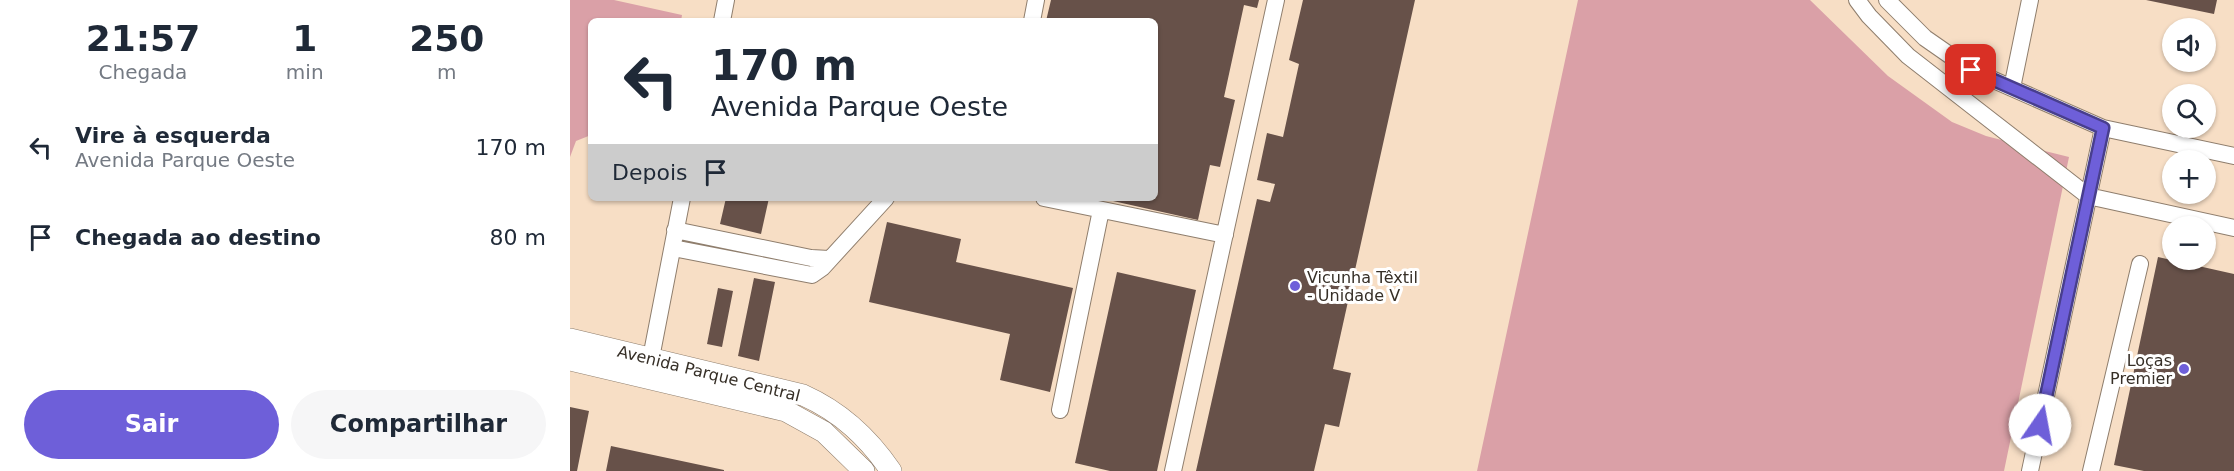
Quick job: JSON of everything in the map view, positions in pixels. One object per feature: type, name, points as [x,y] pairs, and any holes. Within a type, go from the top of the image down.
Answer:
[{"type":"main road","name":"Avenida Parque Central","points":[[570,339],[789,390],[814,399],[830,408],[861,433],[891,471]]},
{"type":"main road","name":"Avenida Parque Central","points":[[570,360],[786,411],[824,432],[864,471]]},
{"type":"street","points":[[723,18],[726,0]]},
{"type":"street","points":[[1033,18],[1036,0]]},
{"type":"street","points":[[1173,471],[1276,0]]},
{"type":"street","points":[[1857,0],[1869,16],[1908,56],[2088,196],[2234,228]]},
{"type":"street","points":[[1887,0],[1936,48],[1971,70],[2103,128],[2234,156]]},
{"type":"street","points":[[2012,88],[2030,0]]},
{"type":"street","points":[[2030,471],[2103,128]]},
{"type":"street","points":[[651,358],[681,201]]},
{"type":"street","points":[[672,248],[812,275],[818,273],[883,201]]},
{"type":"street","points":[[1058,201],[1225,235]]},
{"type":"street","points":[[1060,410],[1101,210]]},
{"type":"street","points":[[675,230],[811,258],[830,259]]},
{"type":"street","points":[[2091,471],[2140,264]]},
{"type":"shaded area","points":[[570,0],[2234,0],[2234,471],[570,471]]},
{"type":"shaded area","points":[[570,0],[614,0],[682,15],[682,18],[588,18],[588,136],[576,141],[570,157]]},
{"type":"shaded area","points":[[1578,0],[1810,0],[1888,76],[1952,122],[1986,136],[2069,157],[2004,471],[1477,471]]},
{"type":"building","points":[[1051,0],[1259,0],[1257,8],[1244,5],[1224,97],[1235,100],[1220,167],[1210,165],[1198,220],[1113,201],[1158,201],[1158,18],[1047,18]]},
{"type":"building","name":"Vicunha Têxtil - Unidade V","points":[[1303,0],[1415,0],[1333,369],[1351,373],[1339,427],[1325,424],[1314,471],[1196,471],[1257,199],[1270,202],[1275,184],[1257,180],[1267,133],[1283,137],[1299,64],[1289,60]]},
{"type":"building","points":[[2146,0],[2217,0],[2214,14]]},
{"type":"building","points":[[725,201],[768,201],[761,234],[720,224]]},
{"type":"building","points":[[887,222],[961,239],[956,262],[1073,288],[1050,392],[1000,380],[1010,334],[869,302]]},
{"type":"building","name":"Loças Premier","points":[[2158,257],[2162,258],[2162,270],[2216,270],[2234,274],[2234,471],[2144,471],[2114,465]]},
{"type":"building","points":[[1117,272],[1196,290],[1157,471],[1110,471],[1075,463]]},
{"type":"building","points":[[754,278],[775,282],[759,361],[738,356]]},
{"type":"building","points":[[718,288],[733,291],[722,347],[707,344]]},
{"type":"building","points":[[570,407],[589,411],[577,471],[570,471]]},
{"type":"building","points":[[611,446],[724,470],[724,471],[606,471]]},
{"type":"place","name":"Vicunha Têxtil - Unidade V","points":[[1295,286]]},
{"type":"place","name":"Loças Premier","points":[[2184,369]]},
{"type":"route","points":[[1971,70],[2103,128],[2040,425]]}]
